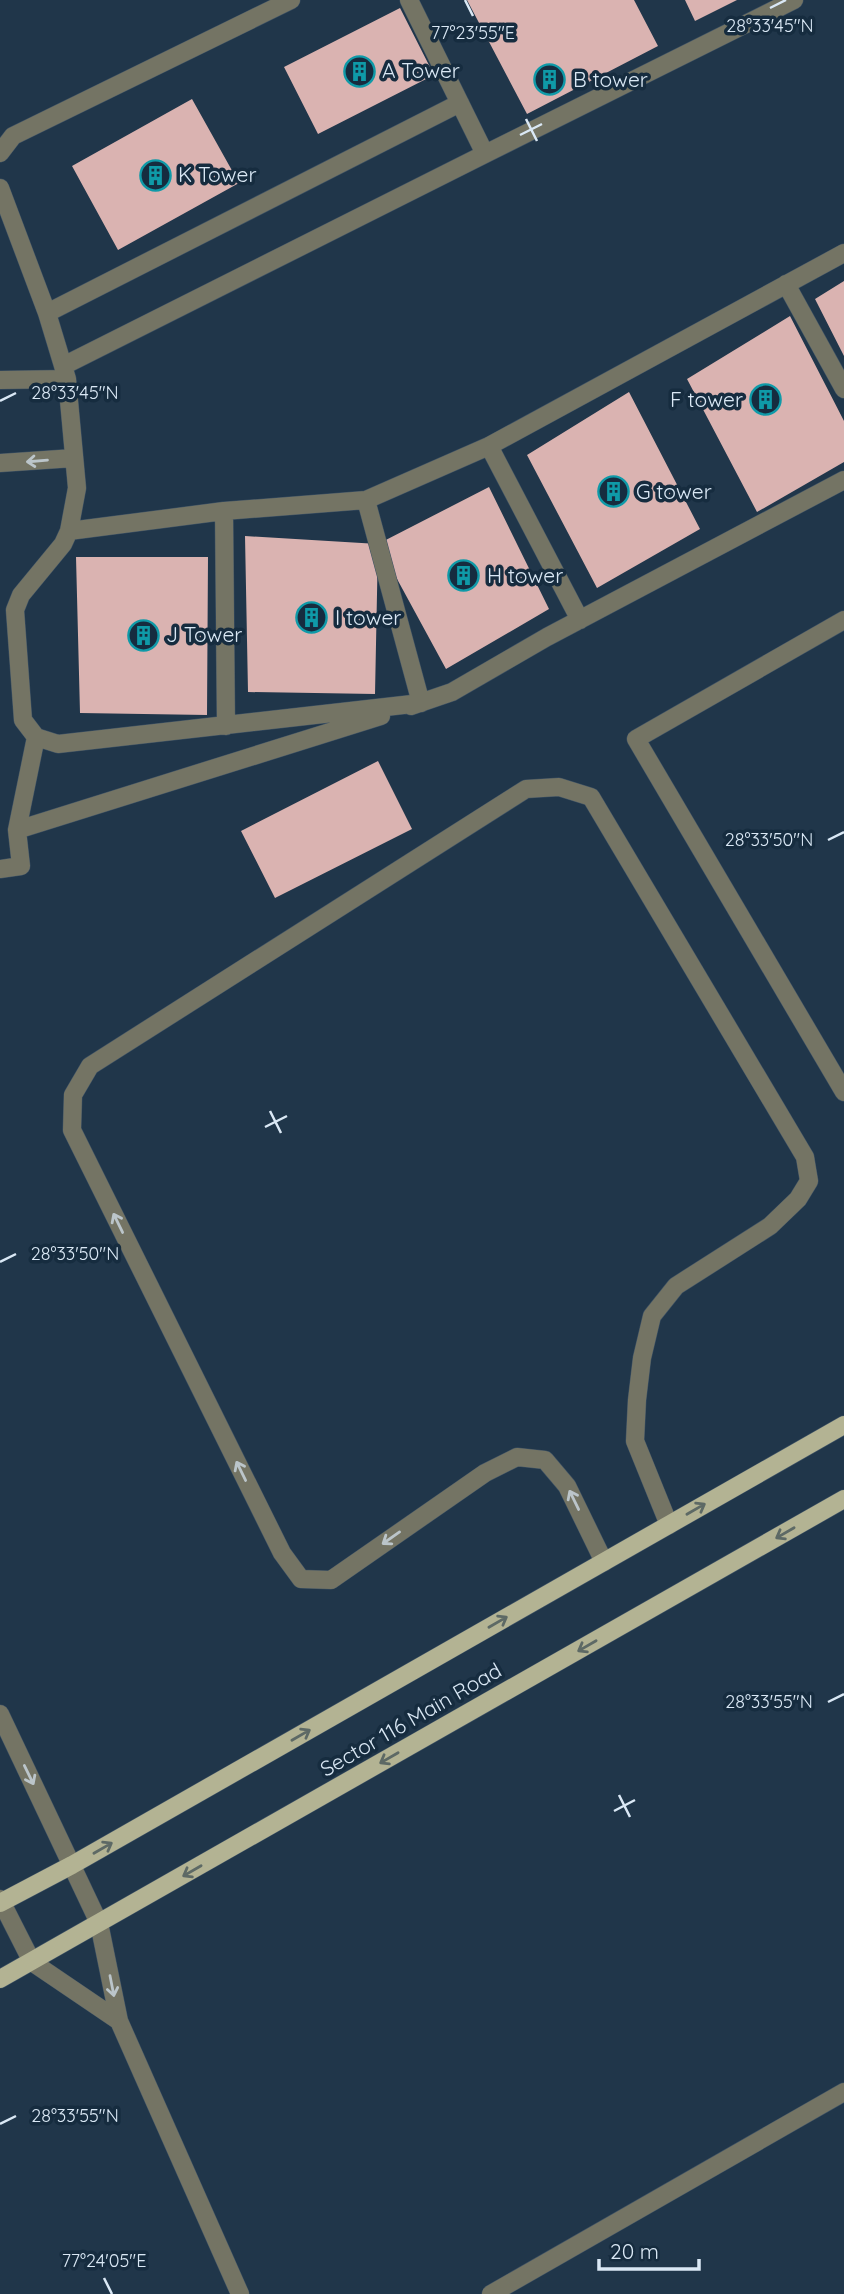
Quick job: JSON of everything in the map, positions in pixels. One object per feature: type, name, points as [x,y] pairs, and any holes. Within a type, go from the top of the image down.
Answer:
[{"type":"main road","name":"Sector 116 Main Road","points":[[0,1901],[72,1865],[844,1425]]},
{"type":"main road","name":"Sector 116 Main Road","points":[[0,1979],[844,1499]]},
{"type":"street","points":[[0,153],[13,136],[291,0]]},
{"type":"street","points":[[409,0],[485,155]]},
{"type":"street","points":[[0,380],[65,373],[485,155],[794,0]]},
{"type":"street","points":[[47,313],[460,103]]},
{"type":"street","points":[[0,188],[47,313],[65,373],[75,457],[77,488],[69,531],[63,544],[21,595],[15,610],[23,720],[36,737],[58,744],[421,703]]},
{"type":"street","points":[[69,531],[224,511],[366,500],[489,446],[844,253]]},
{"type":"street","points":[[786,284],[844,389]]},
{"type":"street","points":[[489,446],[580,620]]},
{"type":"street","points":[[0,463],[75,457]]},
{"type":"street","points":[[17,830],[452,692],[580,620],[844,480]]},
{"type":"street","points":[[366,500],[421,703]]},
{"type":"street","points":[[224,511],[226,726]]},
{"type":"street","points":[[844,620],[636,739],[844,1091]]},
{"type":"street","points":[[0,869],[21,866],[17,830],[36,737]]},
{"type":"street","points":[[604,1562],[567,1486],[545,1460],[517,1457],[485,1473],[331,1580],[301,1579],[282,1553],[72,1130],[73,1095],[90,1066],[526,789],[559,787],[591,797],[805,1157],[809,1181],[798,1199],[770,1226],[676,1286],[652,1315],[642,1358],[635,1441],[669,1525]]},
{"type":"street","points":[[0,1714],[99,1923],[119,2021],[240,2294]]},
{"type":"street","points":[[0,1901],[32,1962],[119,2021]]},
{"type":"street","points":[[491,2294],[844,2092]]},
{"type":"building","name":"B tower","points":[[467,0],[634,0],[658,46],[527,114]]},
{"type":"building","points":[[685,0],[737,0],[695,21]]},
{"type":"building","name":"A Tower","points":[[400,8],[434,75],[318,134],[284,67]]},
{"type":"building","name":"K Tower","points":[[192,99],[239,183],[118,250],[72,166]]},
{"type":"building","points":[[844,281],[844,356],[815,299]]},
{"type":"building","name":"F tower","points":[[790,316],[844,421],[844,462],[757,512],[687,379]]},
{"type":"building","name":"G tower","points":[[629,392],[700,529],[597,588],[527,455]]},
{"type":"building","name":"H tower","points":[[489,487],[549,609],[446,669],[378,544]]},
{"type":"building","name":"I tower","points":[[245,536],[378,544],[375,694],[248,692]]},
{"type":"building","name":"J Tower","points":[[76,557],[208,557],[207,715],[80,713]]},
{"type":"building","points":[[378,761],[412,829],[275,898],[241,831]]},
{"type":"place","name":"A Tower","points":[[359,71]]},
{"type":"place","name":"B tower","points":[[550,80]]},
{"type":"place","name":"K Tower","points":[[155,175]]},
{"type":"place","name":"F tower","points":[[766,400]]},
{"type":"place","name":"G tower","points":[[613,492]]},
{"type":"place","name":"H tower","points":[[464,576]]},
{"type":"place","name":"I tower","points":[[312,618]]},
{"type":"place","name":"J Tower","points":[[143,635]]}]
